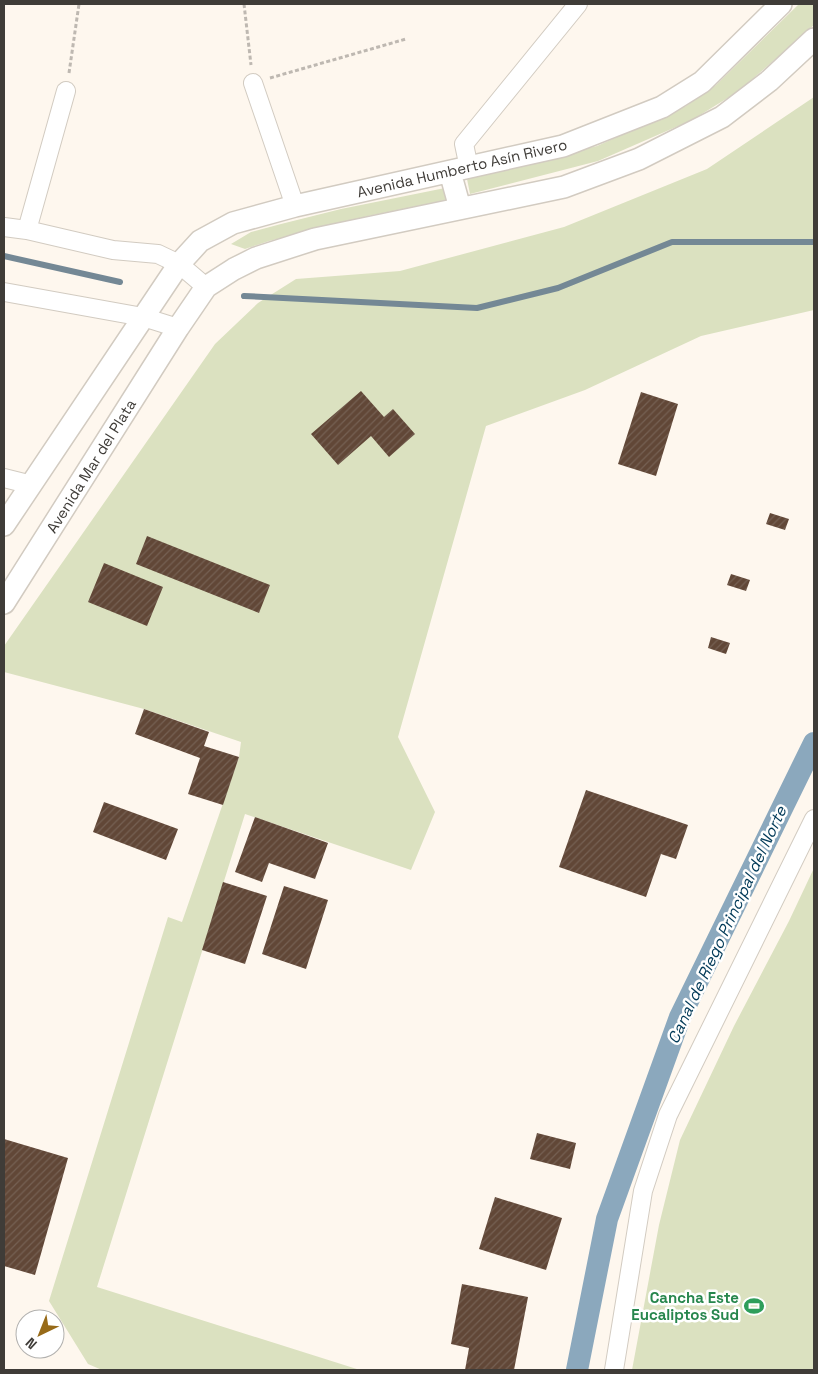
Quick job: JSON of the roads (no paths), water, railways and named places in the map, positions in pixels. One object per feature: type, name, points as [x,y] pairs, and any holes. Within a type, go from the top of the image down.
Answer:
[{"type":"street","points":[[460,208],[459,170],[464,144],[578,4]]},
{"type":"street","name":"Avenida Humberto Asín Rivero","points":[[143,317],[179,264],[200,241],[233,223],[295,206],[563,146],[662,107],[702,82],[781,4]]},
{"type":"street","points":[[4,292],[143,317],[178,328],[206,288],[234,269],[256,258],[315,239],[564,186],[639,159],[722,117],[769,81],[814,39]]},
{"type":"street","points":[[253,83],[295,206]]},
{"type":"street","points":[[28,230],[66,91]]},
{"type":"street","points":[[4,227],[28,230],[112,250],[158,254],[179,264],[206,288]]},
{"type":"street","points":[[4,525],[143,317]]},
{"type":"street","name":"Avenida Mar del Plata","points":[[4,603],[178,328]]},
{"type":"street","points":[[4,478],[32,485]]},
{"type":"street","points":[[614,1370],[643,1191],[668,1115],[814,819]]},
{"type":"waterway","points":[[244,296],[477,308],[558,288],[672,242],[814,242]]},
{"type":"waterway","points":[[4,256],[120,282]]},
{"type":"waterway","name":"Canal de Riego Principal del Norte","points":[[577,1370],[607,1219],[680,1017],[814,743]]},
{"type":"place","name":"Cancha Este Eucaliptos Sud","points":[[754,1306]]}]
